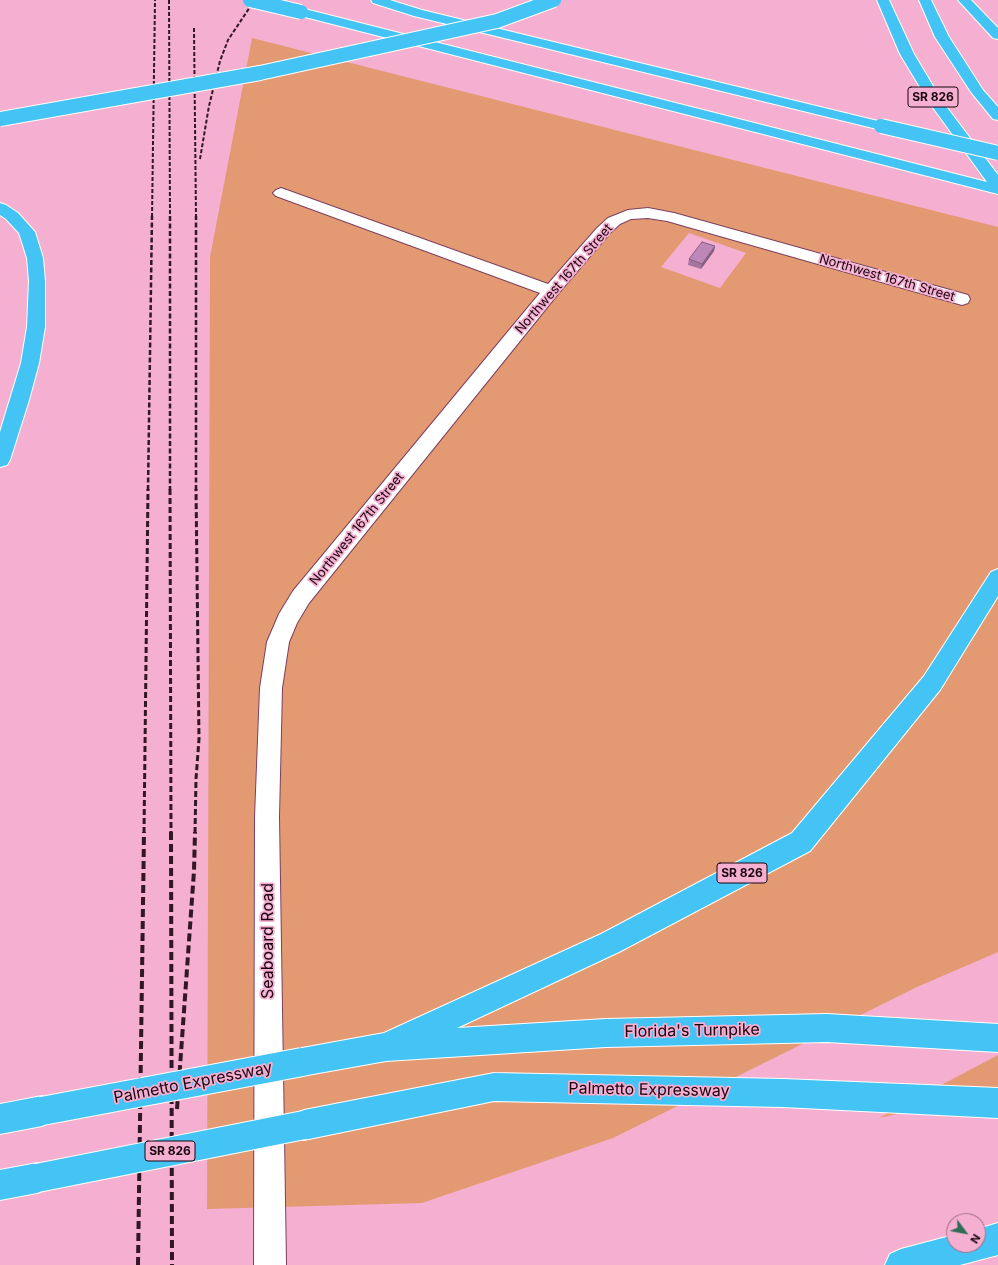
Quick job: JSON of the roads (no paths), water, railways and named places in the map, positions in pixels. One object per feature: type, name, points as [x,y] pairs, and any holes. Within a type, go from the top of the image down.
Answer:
[{"type":"highway","points":[[250,0],[891,163],[998,188]]},
{"type":"highway","points":[[377,0],[418,13],[881,126],[998,153]]},
{"type":"highway","points":[[0,119],[260,73],[497,21],[554,0]]},
{"type":"highway","name":"SR 826","points":[[883,0],[907,54],[936,102],[998,188]]},
{"type":"highway","name":"SR 826","points":[[924,0],[942,37],[978,92],[998,116]]},
{"type":"highway","points":[[964,0],[998,35]]},
{"type":"highway","points":[[0,208],[12,216],[27,232],[35,258],[37,281],[36,327],[30,363],[18,407],[0,460]]},
{"type":"highway","name":"SR 826","points":[[386,1047],[610,943],[801,842],[932,683],[998,578]]},
{"type":"highway","name":"Florida's Turnpike","points":[[386,1047],[606,1033],[827,1028],[998,1038]]},
{"type":"highway","name":"Palmetto Expressway","points":[[0,1119],[386,1047]]},
{"type":"highway","name":"Palmetto Expressway","points":[[0,1185],[494,1087],[783,1093],[998,1103]]},
{"type":"highway","points":[[986,1242],[998,1239]]},
{"type":"highway","points":[[901,1265],[947,1253]]},
{"type":"street","points":[[281,193],[551,291]]},
{"type":"street","name":"Northwest 167th Street","points":[[287,620],[301,597],[551,291],[603,231],[614,221],[628,215],[648,213],[668,216],[962,299]]},
{"type":"street","name":"Seaboard Road","points":[[270,1265],[268,802],[271,688],[278,642],[287,620]]},
{"type":"railway","points":[[152,217],[155,0]]},
{"type":"railway","points":[[169,0],[170,217]]},
{"type":"railway","points":[[200,159],[209,106],[220,61],[228,40],[250,7],[257,0]]},
{"type":"railway","points":[[194,28],[196,217]]},
{"type":"railway","points":[[148,490],[152,216]]},
{"type":"railway","points":[[170,217],[170,489]]},
{"type":"railway","points":[[196,217],[196,489]]},
{"type":"railway","points":[[144,833],[148,489]]},
{"type":"railway","points":[[170,489],[171,833]]},
{"type":"railway","points":[[195,833],[196,779],[199,739],[196,489]]},
{"type":"railway","points":[[138,1265],[144,832]]},
{"type":"railway","points":[[171,832],[172,1265]]},
{"type":"railway","points":[[177,1109],[194,871],[195,832]]}]
